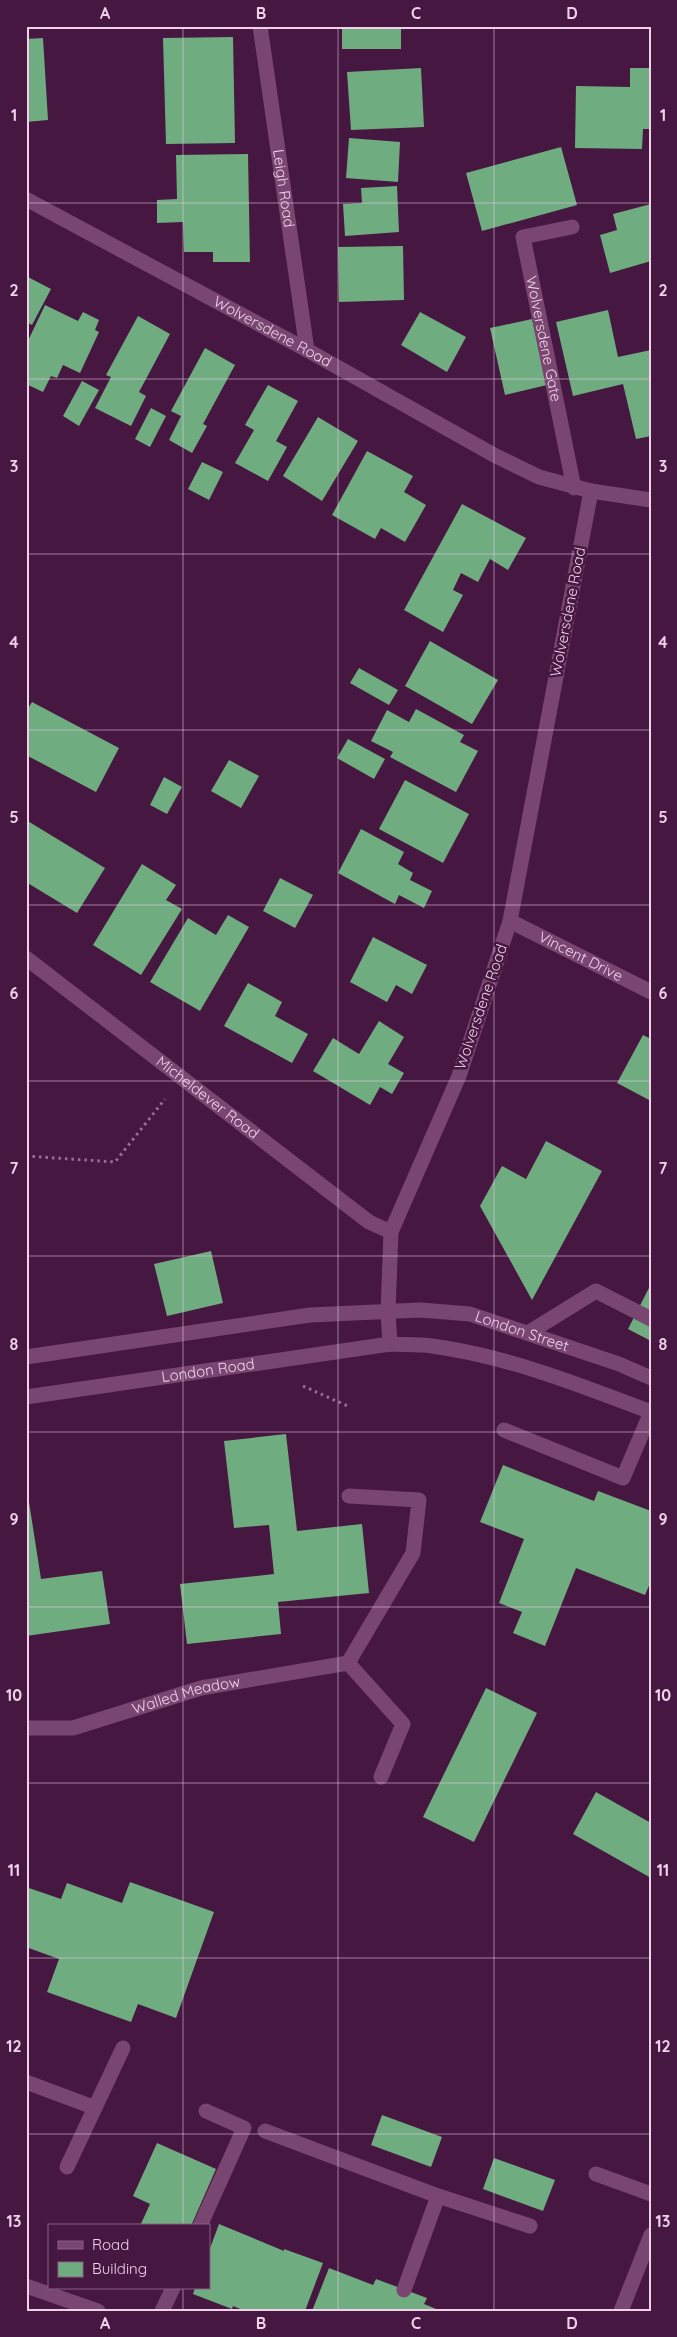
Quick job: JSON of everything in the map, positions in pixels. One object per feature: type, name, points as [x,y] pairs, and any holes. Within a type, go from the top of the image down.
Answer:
[{"type":"street","name":"Leigh Road","points":[[260,26],[307,350]]},
{"type":"street","name":"Wolversdene Road","points":[[26,199],[307,350],[502,459],[539,477],[574,488],[591,491],[510,921],[458,1076],[391,1232],[388,1312],[390,1344]]},
{"type":"street","name":"Wolversdene Gate","points":[[572,227],[523,238],[574,488]]},
{"type":"street","points":[[591,491],[651,500]]},
{"type":"street","name":"Vincent Drive","points":[[510,921],[651,992]]},
{"type":"street","name":"Micheldever Road","points":[[26,958],[369,1222],[391,1232]]},
{"type":"street","points":[[528,1333],[596,1291],[651,1319]]},
{"type":"street","name":"London Street","points":[[388,1312],[420,1310],[470,1314],[619,1364],[651,1378]]},
{"type":"street","points":[[26,1358],[310,1315],[388,1312]]},
{"type":"street","name":"London Street","points":[[390,1344],[431,1345],[548,1373],[651,1412]]},
{"type":"street","name":"London Road","points":[[26,1397],[390,1344]]},
{"type":"street","points":[[504,1430],[623,1478],[651,1412]]},
{"type":"street","points":[[349,1496],[419,1500],[413,1554],[348,1663],[403,1724],[382,1778]]},
{"type":"street","name":"Walled Meadow","points":[[26,1728],[73,1728],[201,1688],[348,1663]]},
{"type":"street","points":[[67,2167],[122,2048]]},
{"type":"street","points":[[26,2082],[94,2107]]},
{"type":"street","points":[[201,2224],[244,2128],[206,2111]]},
{"type":"street","points":[[265,2131],[438,2196],[530,2226]]},
{"type":"street","points":[[596,2174],[651,2194]]},
{"type":"street","points":[[404,2290],[438,2196]]},
{"type":"street","points":[[621,2311],[651,2235]]},
{"type":"street","points":[[26,2286],[98,2311]]},
{"type":"street","points":[[162,2311],[171,2290]]},
{"type":"path","points":[[26,1156],[114,1162],[182,1078]]},
{"type":"path","points":[[300,1385],[350,1407]]},
{"type":"building","points":[[342,26],[401,26],[401,49],[342,49]]},
{"type":"building","points":[[233,37],[235,143],[166,144],[163,38]]},
{"type":"building","points":[[43,38],[48,120],[26,122],[26,39]]},
{"type":"building","points":[[421,68],[424,127],[351,130],[347,72]]},
{"type":"building","points":[[630,68],[651,68],[651,129],[643,129],[642,149],[575,148],[576,86],[630,87]]},
{"type":"building","points":[[349,138],[400,142],[398,182],[346,178]]},
{"type":"building","points":[[561,147],[577,205],[482,231],[466,173]]},
{"type":"building","points":[[248,154],[250,262],[213,262],[213,252],[184,252],[183,222],[157,223],[157,200],[177,199],[176,155]]},
{"type":"building","points":[[397,186],[399,232],[345,236],[343,204],[362,203],[361,188]]},
{"type":"building","points":[[651,204],[651,261],[610,273],[600,235],[617,230],[613,214]]},
{"type":"building","points":[[403,246],[404,300],[339,302],[338,247]]},
{"type":"building","points":[[26,276],[51,289],[32,325],[26,322]]},
{"type":"building","points":[[45,305],[78,321],[83,312],[99,320],[95,330],[99,332],[80,373],[63,365],[57,378],[51,376],[43,392],[26,384],[26,371],[29,367],[26,365],[26,345]]},
{"type":"building","points":[[608,310],[618,357],[651,350],[651,436],[636,439],[623,384],[573,396],[556,322]]},
{"type":"building","points":[[420,312],[466,337],[447,372],[401,345]]},
{"type":"building","points":[[138,316],[170,334],[139,392],[146,396],[131,426],[95,408],[111,377],[106,375]]},
{"type":"building","points":[[532,319],[547,385],[505,395],[490,328]]},
{"type":"building","points":[[205,348],[235,365],[203,424],[207,426],[192,453],[169,440],[181,416],[171,411]]},
{"type":"building","points":[[82,381],[99,390],[79,426],[63,416]]},
{"type":"building","points":[[268,385],[298,401],[276,441],[287,447],[268,481],[235,463],[254,430],[245,425]]},
{"type":"building","points":[[151,408],[166,416],[150,447],[135,439]]},
{"type":"building","points":[[318,417],[358,441],[322,501],[283,476]]},
{"type":"building","points":[[367,451],[413,476],[404,492],[426,505],[405,542],[381,528],[375,539],[332,515]]},
{"type":"building","points":[[202,462],[223,472],[209,500],[188,489]]},
{"type":"building","points":[[462,504],[526,538],[508,570],[490,559],[478,582],[461,573],[453,590],[463,595],[443,632],[404,610]]},
{"type":"building","points":[[430,641],[498,680],[472,724],[405,686]]},
{"type":"building","points":[[359,668],[398,690],[389,705],[350,683]]},
{"type":"building","points":[[32,702],[119,748],[96,792],[26,755],[26,712]]},
{"type":"building","points":[[416,709],[464,735],[460,742],[478,751],[456,792],[390,757],[393,752],[371,741],[387,710],[409,722]]},
{"type":"building","points":[[348,739],[385,759],[374,779],[337,758]]},
{"type":"building","points":[[229,760],[259,776],[241,808],[211,791]]},
{"type":"building","points":[[164,777],[182,787],[167,814],[150,805]]},
{"type":"building","points":[[405,780],[469,814],[443,863],[379,829]]},
{"type":"building","points":[[26,820],[105,868],[77,913],[26,882]]},
{"type":"building","points":[[361,829],[404,852],[398,864],[413,873],[410,880],[432,891],[424,908],[399,895],[395,904],[338,873]]},
{"type":"building","points":[[142,864],[176,885],[166,900],[182,909],[141,975],[93,945]]},
{"type":"building","points":[[280,878],[313,895],[295,928],[263,911]]},
{"type":"building","points":[[228,915],[249,927],[200,1011],[150,982],[188,918],[216,935]]},
{"type":"building","points":[[373,937],[427,965],[412,994],[396,985],[387,1002],[350,982]]},
{"type":"building","points":[[248,983],[282,1002],[275,1016],[308,1034],[292,1063],[224,1026]]},
{"type":"building","points":[[379,1021],[404,1037],[388,1064],[404,1073],[392,1094],[380,1087],[370,1105],[313,1071],[333,1038],[359,1054]]},
{"type":"building","points":[[643,1035],[651,1039],[651,1101],[617,1083]]},
{"type":"building","points":[[546,1141],[602,1171],[532,1300],[480,1206],[502,1166],[526,1179]]},
{"type":"building","points":[[211,1251],[223,1303],[167,1316],[154,1264]]},
{"type":"building","points":[[651,1284],[651,1341],[628,1329]]},
{"type":"building","points":[[286,1434],[297,1531],[362,1524],[369,1593],[278,1602],[281,1634],[187,1644],[180,1584],[274,1574],[269,1525],[234,1528],[224,1441]]},
{"type":"building","points":[[503,1465],[594,1501],[598,1491],[651,1511],[651,1581],[645,1595],[576,1568],[545,1646],[513,1633],[522,1612],[499,1603],[524,1539],[480,1522]]},
{"type":"building","points":[[26,1483],[41,1579],[102,1571],[110,1624],[26,1636]]},
{"type":"building","points":[[486,1688],[537,1713],[474,1842],[423,1817]]},
{"type":"building","points":[[596,1792],[651,1823],[651,1878],[573,1834]]},
{"type":"building","points":[[130,1882],[214,1912],[176,2018],[138,2004],[131,2022],[47,1992],[59,1959],[26,1947],[26,1887],[61,1899],[67,1883],[122,1903]]},
{"type":"building","points":[[382,2115],[442,2137],[431,2167],[371,2145]]},
{"type":"building","points":[[157,2143],[216,2169],[192,2224],[141,2224],[150,2204],[133,2196]]},
{"type":"building","points":[[494,2158],[555,2180],[543,2211],[483,2189]]},
{"type":"building","points":[[219,2224],[284,2251],[284,2249],[323,2263],[305,2311],[245,2311],[233,2306],[232,2309],[193,2294],[194,2290],[210,2290],[210,2248]]},
{"type":"building","points":[[329,2268],[373,2285],[376,2279],[427,2298],[424,2304],[441,2311],[312,2311]]}]
